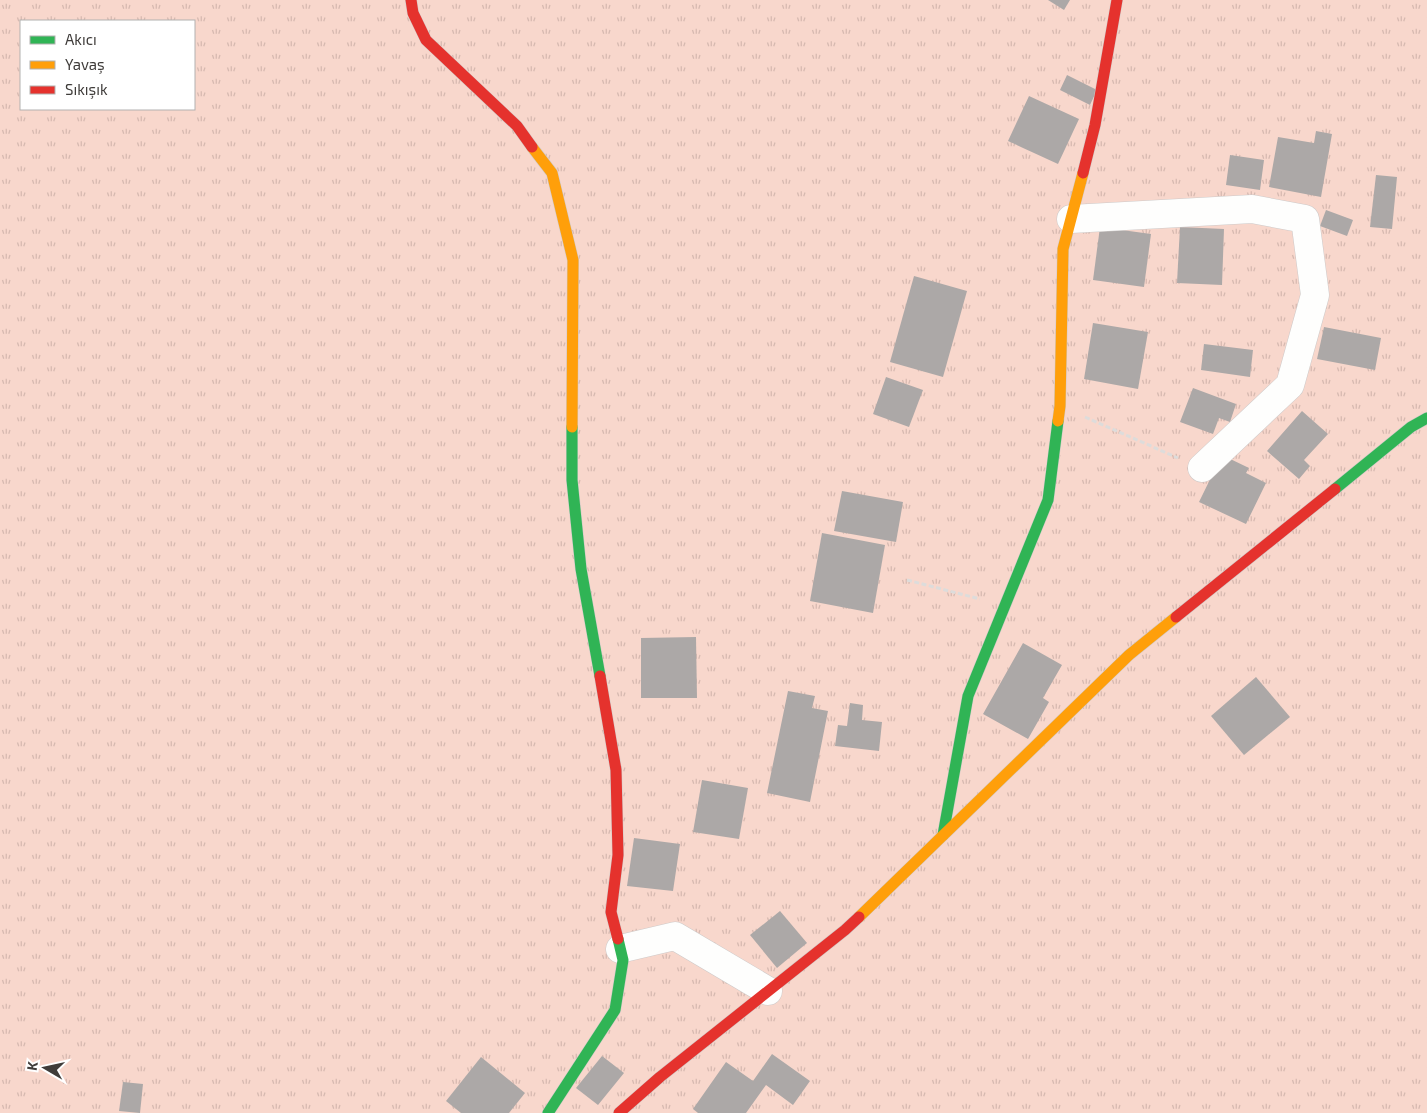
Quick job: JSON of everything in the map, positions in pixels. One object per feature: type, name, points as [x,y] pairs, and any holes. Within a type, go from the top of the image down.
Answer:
[{"type":"street","points":[[411,0],[412,13],[426,40],[517,126],[552,174],[573,260],[572,480],[581,569],[616,770],[618,855],[611,912],[623,960],[615,1010],[548,1113]]},
{"type":"street","points":[[943,834],[968,696],[1048,500],[1060,406],[1063,249],[1095,125],[1117,0]]},
{"type":"street","points":[[1071,219],[1252,209],[1305,219],[1315,295],[1290,385],[1202,468]]},
{"type":"street","points":[[619,1113],[660,1077],[845,930],[1129,654],[1411,427],[1427,418]]},
{"type":"street","points":[[620,949],[675,936],[768,991]]},
{"type":"path","points":[[1060,406],[1202,468]]},
{"type":"path","points":[[907,580],[1005,606]]},
{"type":"green space","points":[[0,0],[1427,0],[1427,1113],[0,1113]]},
{"type":"building","points":[[1048,0],[1070,0],[1064,10]]},
{"type":"building","points":[[1067,75],[1097,90],[1090,105],[1060,90]]},
{"type":"building","points":[[1029,96],[1079,119],[1058,164],[1008,141]]},
{"type":"building","points":[[1316,131],[1332,134],[1321,197],[1269,187],[1278,137],[1314,143]]},
{"type":"building","points":[[1230,155],[1264,160],[1260,190],[1226,185]]},
{"type":"building","points":[[1376,175],[1397,177],[1392,229],[1370,227]]},
{"type":"building","points":[[1326,210],[1353,220],[1347,236],[1320,226]]},
{"type":"building","points":[[1100,227],[1151,234],[1144,287],[1093,280]]},
{"type":"building","points":[[1180,227],[1224,229],[1222,285],[1177,283]]},
{"type":"building","points":[[914,276],[967,291],[943,377],[890,362]]},
{"type":"building","points":[[1093,323],[1148,332],[1138,389],[1084,379]]},
{"type":"building","points":[[1324,327],[1381,338],[1375,370],[1317,359]]},
{"type":"building","points":[[1204,344],[1253,350],[1250,377],[1201,370]]},
{"type":"building","points":[[886,377],[923,390],[909,427],[873,414]]},
{"type":"building","points":[[1193,388],[1236,404],[1230,422],[1219,418],[1213,434],[1180,422]]},
{"type":"building","points":[[1302,411],[1328,434],[1304,460],[1310,466],[1299,479],[1267,451]]},
{"type":"building","points":[[1222,455],[1249,468],[1246,473],[1266,483],[1246,524],[1199,502]]},
{"type":"building","points":[[842,491],[903,502],[896,542],[834,531]]},
{"type":"building","points":[[822,533],[885,545],[873,613],[810,601]]},
{"type":"building","points":[[696,637],[697,698],[641,698],[641,638]]},
{"type":"building","points":[[1023,643],[1062,665],[1043,698],[1049,702],[1028,739],[983,714]]},
{"type":"building","points":[[1256,677],[1290,717],[1244,755],[1211,716]]},
{"type":"building","points":[[788,691],[815,696],[812,708],[828,711],[810,802],[767,793]]},
{"type":"building","points":[[850,703],[863,705],[862,720],[882,722],[879,751],[835,746],[838,725],[847,726]]},
{"type":"building","points":[[702,780],[748,788],[739,839],[693,832]]},
{"type":"building","points":[[634,838],[680,844],[673,891],[627,886]]},
{"type":"building","points":[[780,911],[807,943],[777,968],[750,935]]},
{"type":"building","points":[[772,1054],[810,1081],[793,1105],[766,1085],[746,1113],[698,1113],[693,1109],[726,1062],[753,1081]]},
{"type":"building","points":[[602,1056],[624,1073],[598,1105],[576,1088]]},
{"type":"building","points":[[481,1057],[525,1093],[509,1113],[461,1113],[446,1101]]},
{"type":"building","points":[[123,1082],[143,1084],[140,1113],[119,1111]]},
{"type":"traffic: fast","points":[[1335,489],[1411,427],[1427,418]]},
{"type":"traffic: fast","points":[[943,835],[968,696],[1048,500],[1058,421]]},
{"type":"traffic: fast","points":[[572,427],[572,480],[581,569],[600,676]]},
{"type":"traffic: fast","points":[[548,1113],[615,1010],[623,960],[618,939]]},
{"type":"traffic: slow","points":[[532,147],[552,173],[573,260],[572,427]]},
{"type":"traffic: slow","points":[[1058,421],[1060,406],[1063,249],[1083,173]]},
{"type":"traffic: slow","points":[[859,917],[1129,655],[1176,617]]},
{"type":"traffic: jam","points":[[411,0],[413,13],[426,40],[517,126],[532,147]]},
{"type":"traffic: jam","points":[[1083,173],[1095,125],[1117,0]]},
{"type":"traffic: jam","points":[[1176,617],[1335,489]]},
{"type":"traffic: jam","points":[[600,676],[616,770],[618,855],[611,912],[618,939]]},
{"type":"traffic: jam","points":[[619,1113],[660,1077],[859,917]]}]
